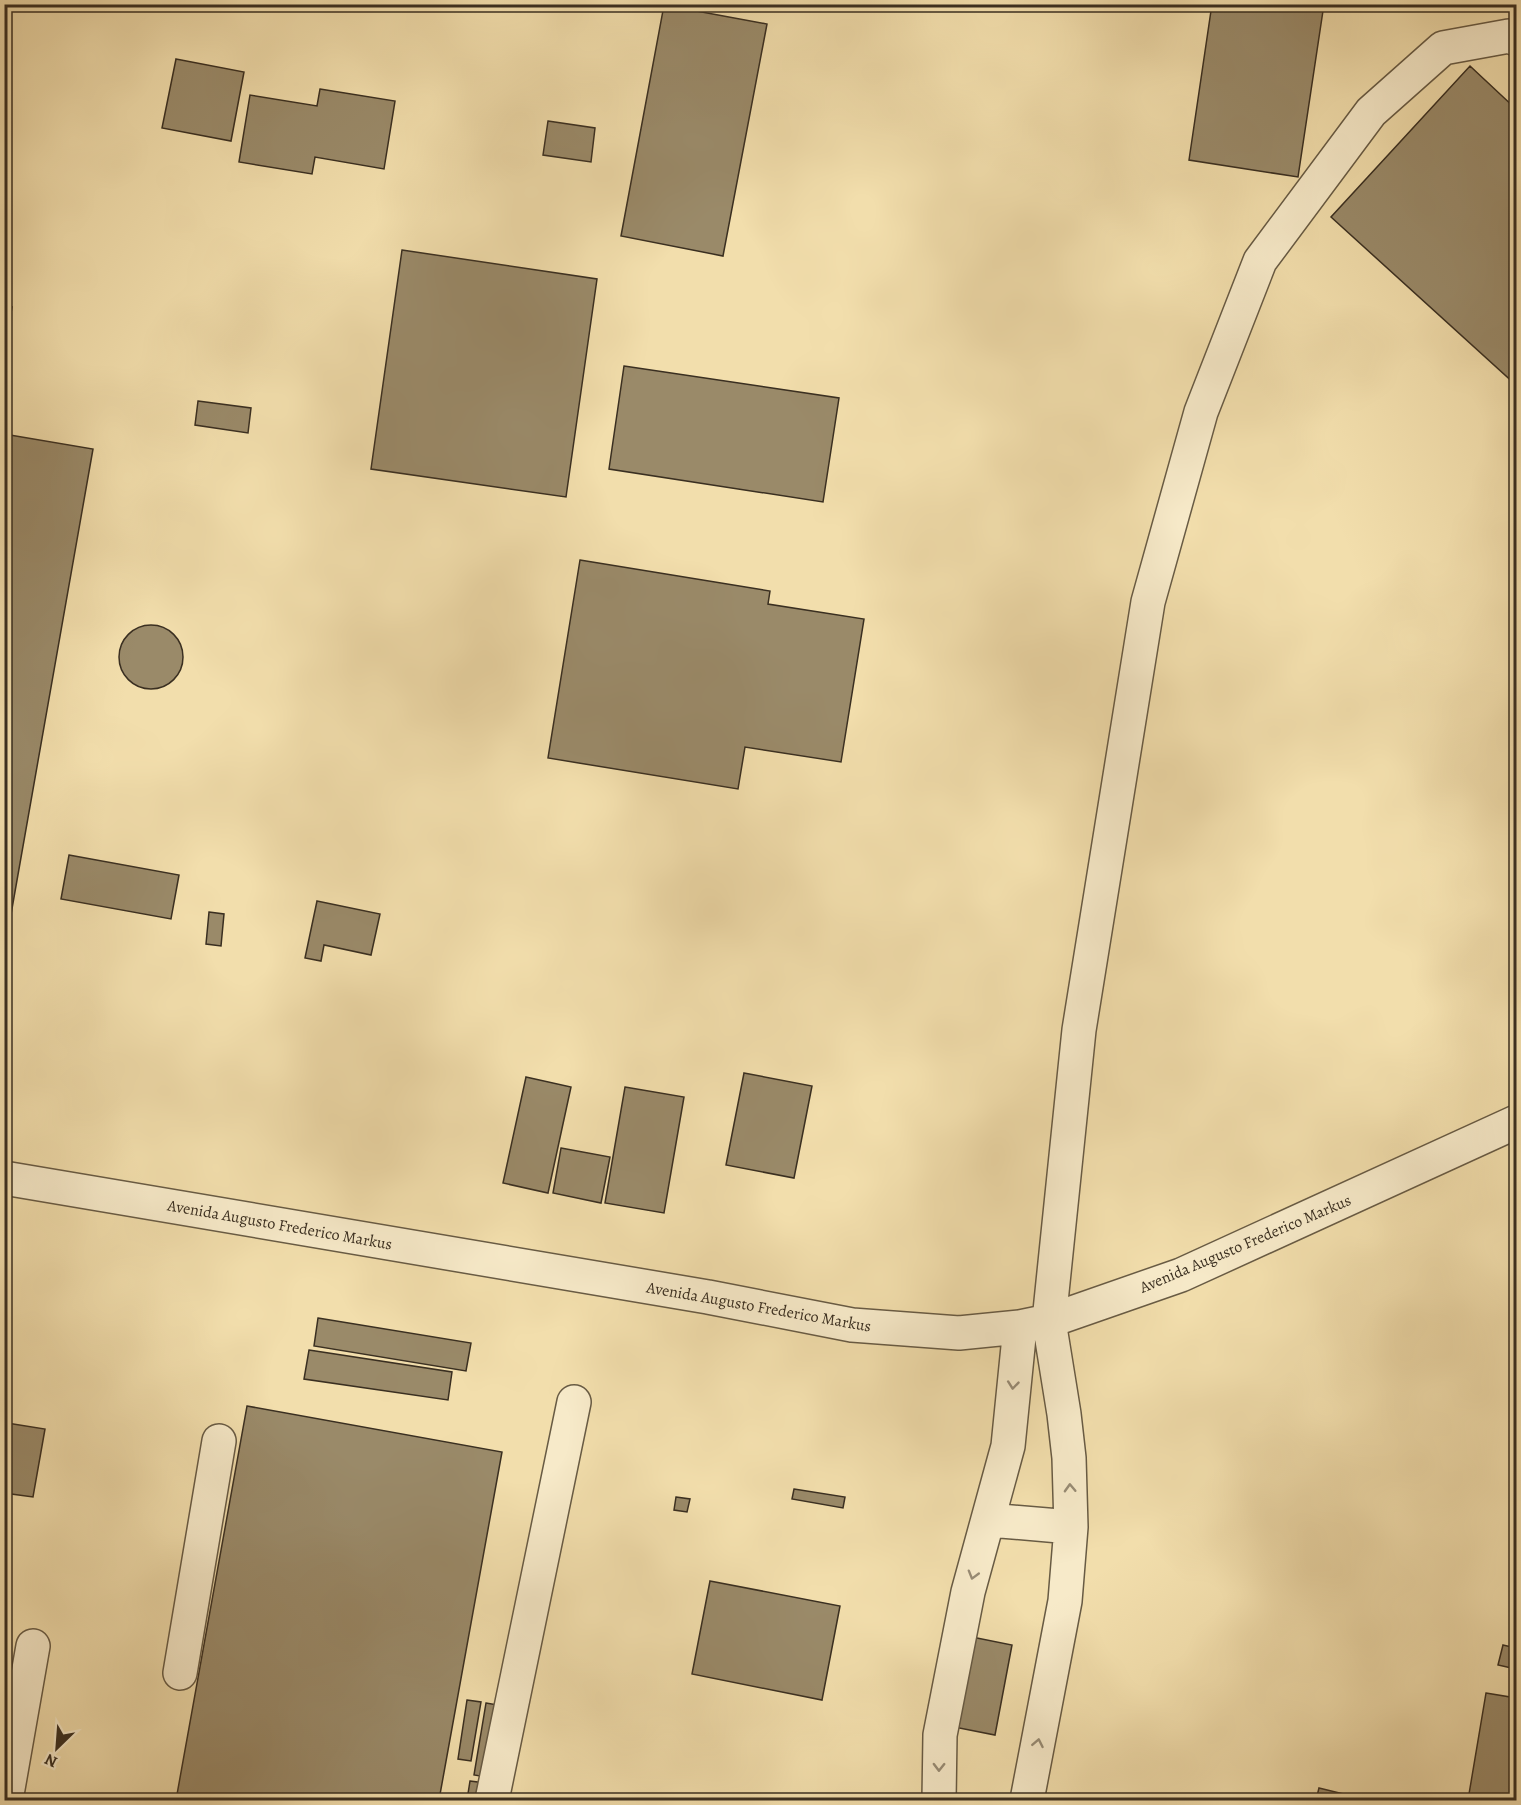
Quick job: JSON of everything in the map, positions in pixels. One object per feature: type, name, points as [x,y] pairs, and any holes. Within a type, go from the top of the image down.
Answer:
[{"type":"street","points":[[939,1800],[940,1735],[968,1592],[1008,1446],[1035,1324],[1079,1030],[1148,602],[1201,412],[1260,261],[1371,112],[1443,48],[1509,36],[1516,39]]},
{"type":"street","name":"Avenida Augusto Frederico Markus","points":[[4,1178],[708,1297],[852,1325],[958,1333],[1035,1324],[1181,1275],[1516,1122]]},
{"type":"street","points":[[1027,1800],[1065,1601],[1071,1527],[1069,1458],[1064,1414],[1035,1324]]},
{"type":"street","points":[[492,1800],[574,1402]]},
{"type":"street","points":[[180,1673],[219,1441]]},
{"type":"street","points":[[988,1520],[1071,1527]]},
{"type":"street","points":[[6,1800],[33,1646]]},
{"type":"building","points":[[1212,4],[1324,4],[1298,177],[1189,160]]},
{"type":"building","points":[[664,5],[767,24],[723,256],[621,236]]},
{"type":"building","points":[[176,59],[244,72],[231,141],[162,128]]},
{"type":"building","points":[[1470,66],[1516,109],[1516,385],[1331,217]]},
{"type":"building","points":[[320,89],[395,101],[384,169],[315,157],[312,174],[239,162],[250,95],[317,106]]},
{"type":"building","points":[[548,121],[595,128],[591,162],[543,155]]},
{"type":"building","points":[[4,203],[11,204],[4,244]]},
{"type":"building","points":[[402,250],[597,279],[566,497],[371,469]]},
{"type":"building","points":[[4,306],[12,307],[4,354]]},
{"type":"building","points":[[624,366],[839,398],[823,502],[609,469]]},
{"type":"building","points":[[198,401],[251,408],[248,433],[195,425]]},
{"type":"building","points":[[4,434],[93,449],[4,954]]},
{"type":"building","points":[[580,560],[770,591],[768,604],[864,619],[841,762],[745,747],[738,789],[548,758]]},
{"type":"building","points":[[151,625],[169,631],[177,639],[183,657],[177,675],[169,683],[151,689],[133,683],[125,675],[119,657],[125,639],[133,631]]},
{"type":"building","points":[[69,855],[179,875],[171,919],[61,899]]},
{"type":"building","points":[[317,901],[380,914],[371,955],[324,945],[321,961],[305,958]]},
{"type":"building","points":[[209,912],[224,914],[221,946],[206,944]]},
{"type":"building","points":[[744,1073],[812,1086],[794,1178],[726,1165]]},
{"type":"building","points":[[526,1077],[571,1087],[548,1193],[503,1183]]},
{"type":"building","points":[[625,1087],[684,1097],[664,1213],[605,1203]]},
{"type":"building","points":[[561,1148],[610,1157],[601,1203],[553,1193]]},
{"type":"building","points":[[318,1318],[471,1343],[466,1371],[314,1346]]},
{"type":"building","points":[[309,1350],[452,1372],[448,1400],[304,1379]]},
{"type":"building","points":[[247,1406],[502,1452],[439,1800],[176,1800]]},
{"type":"building","points":[[7,1423],[45,1429],[33,1497],[4,1493],[4,1438]]},
{"type":"building","points":[[794,1489],[845,1497],[843,1508],[792,1499]]},
{"type":"building","points":[[676,1497],[690,1499],[687,1512],[674,1510]]},
{"type":"building","points":[[710,1581],[840,1606],[822,1700],[692,1674]]},
{"type":"building","points":[[967,1636],[1012,1645],[995,1735],[949,1726]]},
{"type":"building","points":[[1503,1645],[1516,1648],[1516,1669],[1498,1665]]},
{"type":"building","points":[[1486,1693],[1516,1698],[1516,1800],[1468,1800]]},
{"type":"building","points":[[467,1700],[481,1702],[471,1761],[458,1759]]},
{"type":"building","points":[[486,1703],[498,1705],[486,1777],[474,1775]]},
{"type":"building","points":[[470,1781],[485,1783],[482,1800],[467,1800]]},
{"type":"building","points":[[1319,1788],[1352,1796],[1351,1800],[1316,1800]]}]
